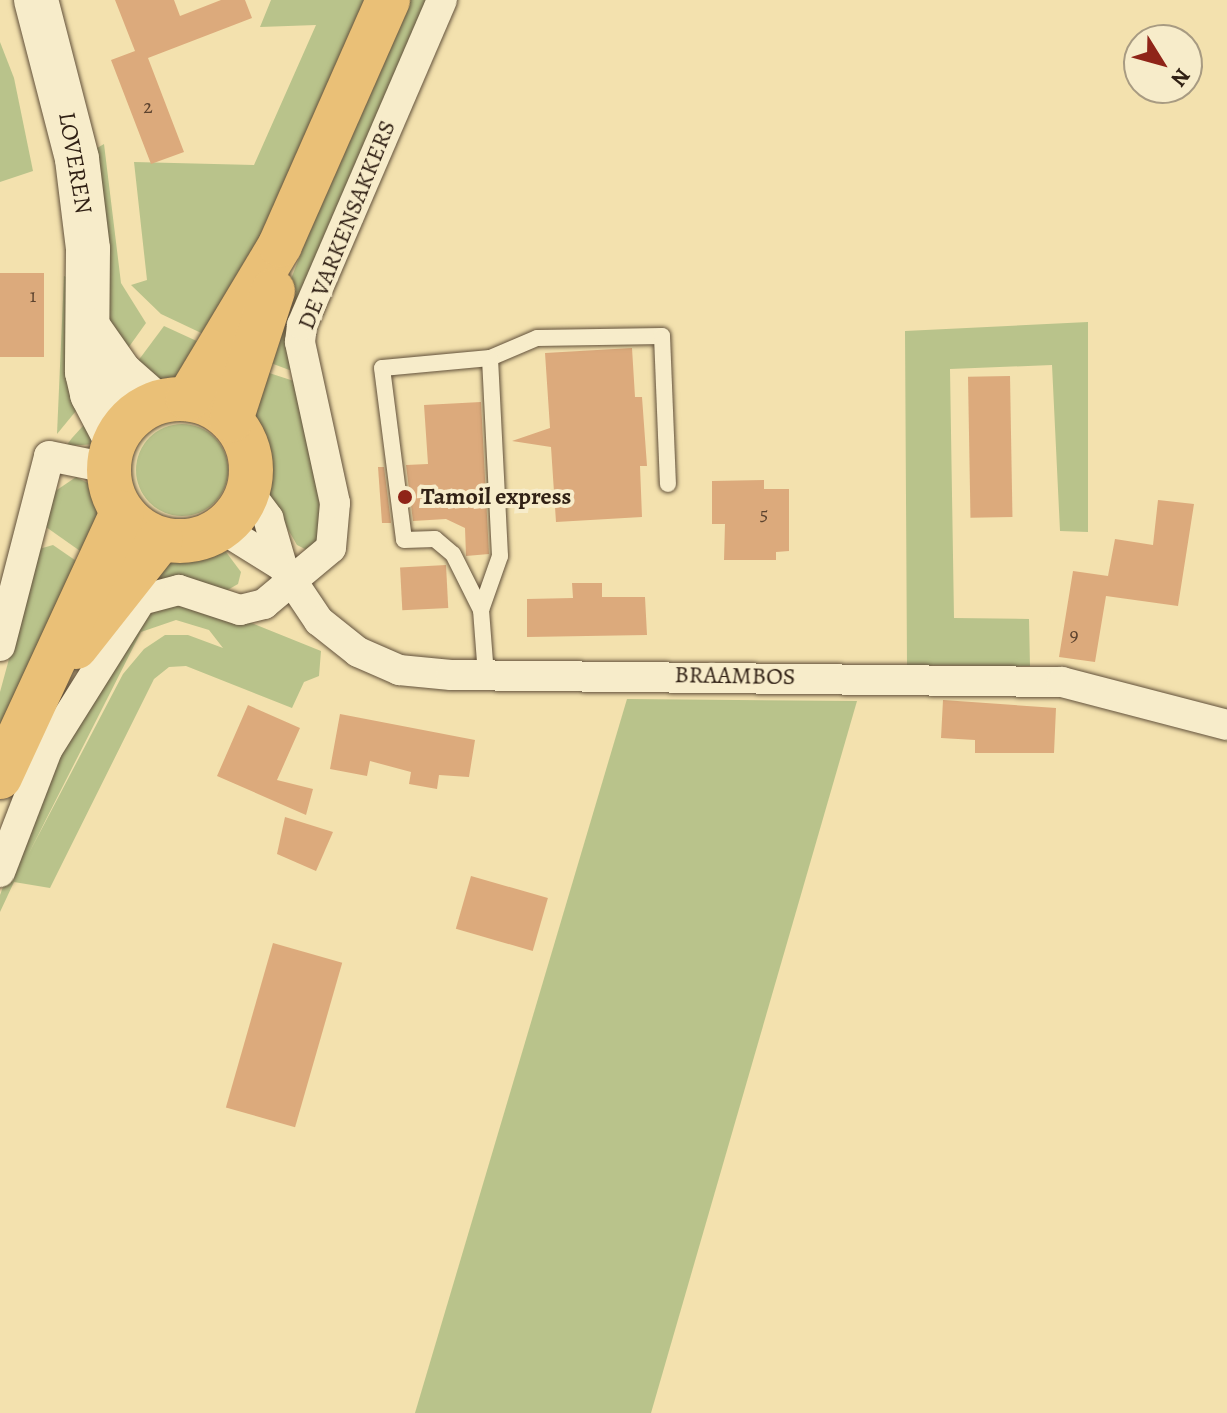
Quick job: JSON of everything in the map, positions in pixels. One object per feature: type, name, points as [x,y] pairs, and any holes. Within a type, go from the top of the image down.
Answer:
[{"type":"main road","points":[[0,777],[46,681],[68,621],[122,513],[112,453],[126,423],[171,401],[280,245],[388,0]]},
{"type":"main road","points":[[231,420],[271,305],[280,245]]},
{"type":"main road","points":[[122,513],[161,539],[201,539],[221,528],[239,510],[248,491],[249,452],[231,420],[171,401]]},
{"type":"main road","points":[[46,681],[161,539]]},
{"type":"street","name":"LOVEREN","points":[[36,0],[77,159],[88,249],[90,330],[87,372],[112,453]]},
{"type":"street","name":"DE VARKENSAKKERS","points":[[0,872],[47,750],[141,600],[179,590],[240,610],[264,604],[288,574],[326,554],[335,532],[335,503],[300,342],[302,325],[442,0]]},
{"type":"street","points":[[90,330],[120,373],[171,401]]},
{"type":"street","points":[[0,646],[49,456],[112,453]]},
{"type":"street","name":"BRAAMBOS","points":[[248,491],[268,518],[288,574],[319,621],[371,658],[413,673],[1062,682],[1227,725]]},
{"type":"street","name":"BRAAMBOS","points":[[221,528],[288,574]]},
{"type":"lane","points":[[486,675],[481,610],[453,554],[435,539],[404,540],[382,368],[490,358],[537,338],[662,336],[668,484]]},
{"type":"lane","points":[[481,610],[500,556],[490,358]]},
{"type":"green space","points":[[271,0],[370,0],[216,340],[161,314],[131,285],[147,280],[134,162],[254,165],[316,25],[260,27]]},
{"type":"green space","points":[[407,0],[437,0],[292,371],[260,359],[334,168]]},
{"type":"green space","points":[[0,42],[14,78],[33,171],[0,182]]},
{"type":"green space","points":[[104,144],[121,283],[146,323],[121,358],[110,327],[92,151]]},
{"type":"green space","points":[[64,276],[73,280],[85,400],[57,434]]},
{"type":"green space","points":[[1088,322],[1088,532],[1060,531],[1052,365],[950,369],[954,618],[1029,619],[1030,666],[907,665],[905,331]]},
{"type":"green space","points":[[164,326],[212,348],[178,381],[156,381],[132,369]]},
{"type":"green space","points":[[257,369],[303,384],[330,528],[309,551],[297,545],[267,493],[264,446],[253,422]]},
{"type":"green space","points":[[92,416],[97,444],[66,446],[72,438]]},
{"type":"green space","points":[[182,424],[200,428],[214,438],[224,452],[228,470],[224,488],[214,502],[200,512],[182,516],[164,512],[150,502],[140,488],[136,470],[140,452],[150,438],[164,428]]},
{"type":"green space","points":[[76,477],[96,487],[101,500],[90,558],[46,527],[54,492]]},
{"type":"green space","points":[[53,545],[85,567],[0,736],[0,692],[39,549]]},
{"type":"green space","points":[[226,552],[241,572],[238,584],[224,592],[158,585],[140,573],[166,557]]},
{"type":"green space","points":[[185,596],[321,651],[319,676],[304,682],[292,708],[186,666],[169,667],[154,679],[50,888],[14,882],[0,912],[0,895],[39,792],[137,616]],"holes":[[[176,620],[209,630],[223,648],[188,635],[165,635],[144,649],[123,674],[28,855],[141,632]]]},
{"type":"green space","points":[[627,699],[857,701],[651,1413],[415,1413]]},
{"type":"building","points":[[115,0],[174,0],[180,16],[221,0],[245,0],[252,18],[148,58],[184,152],[151,164],[111,60],[135,51]]},
{"type":"building","points":[[0,273],[44,273],[44,357],[0,357]]},
{"type":"building","points":[[632,348],[635,397],[642,397],[647,466],[640,466],[642,517],[556,522],[551,447],[512,441],[550,428],[545,353]]},
{"type":"building","points":[[1010,376],[1012,517],[970,518],[968,377]]},
{"type":"building","points":[[481,402],[489,554],[466,556],[465,528],[446,519],[413,521],[406,465],[428,464],[424,405]]},
{"type":"building","points":[[378,467],[384,467],[391,523],[382,523]]},
{"type":"building","points":[[764,480],[764,489],[789,489],[789,551],[776,552],[776,560],[724,560],[725,524],[712,524],[712,481]]},
{"type":"building","points":[[1158,500],[1194,504],[1178,606],[1106,596],[1095,662],[1059,657],[1073,571],[1108,576],[1115,539],[1153,545]]},
{"type":"building","points":[[446,565],[448,608],[402,610],[400,567]]},
{"type":"building","points":[[572,583],[602,583],[602,597],[645,597],[647,635],[527,637],[527,599],[573,598]]},
{"type":"building","points":[[943,700],[1056,708],[1054,753],[975,753],[975,740],[941,738]]},
{"type":"building","points":[[248,705],[300,728],[277,780],[313,789],[306,815],[217,776]]},
{"type":"building","points":[[340,714],[475,740],[469,777],[439,775],[437,789],[409,784],[411,772],[370,761],[367,776],[330,769]]},
{"type":"building","points":[[285,817],[333,832],[316,871],[277,854]]},
{"type":"building","points":[[471,876],[548,898],[533,951],[456,929]]},
{"type":"building","points":[[273,943],[342,963],[295,1127],[226,1107]]},
{"type":"place","name":"Tamoil express","points":[[405,497]]}]
